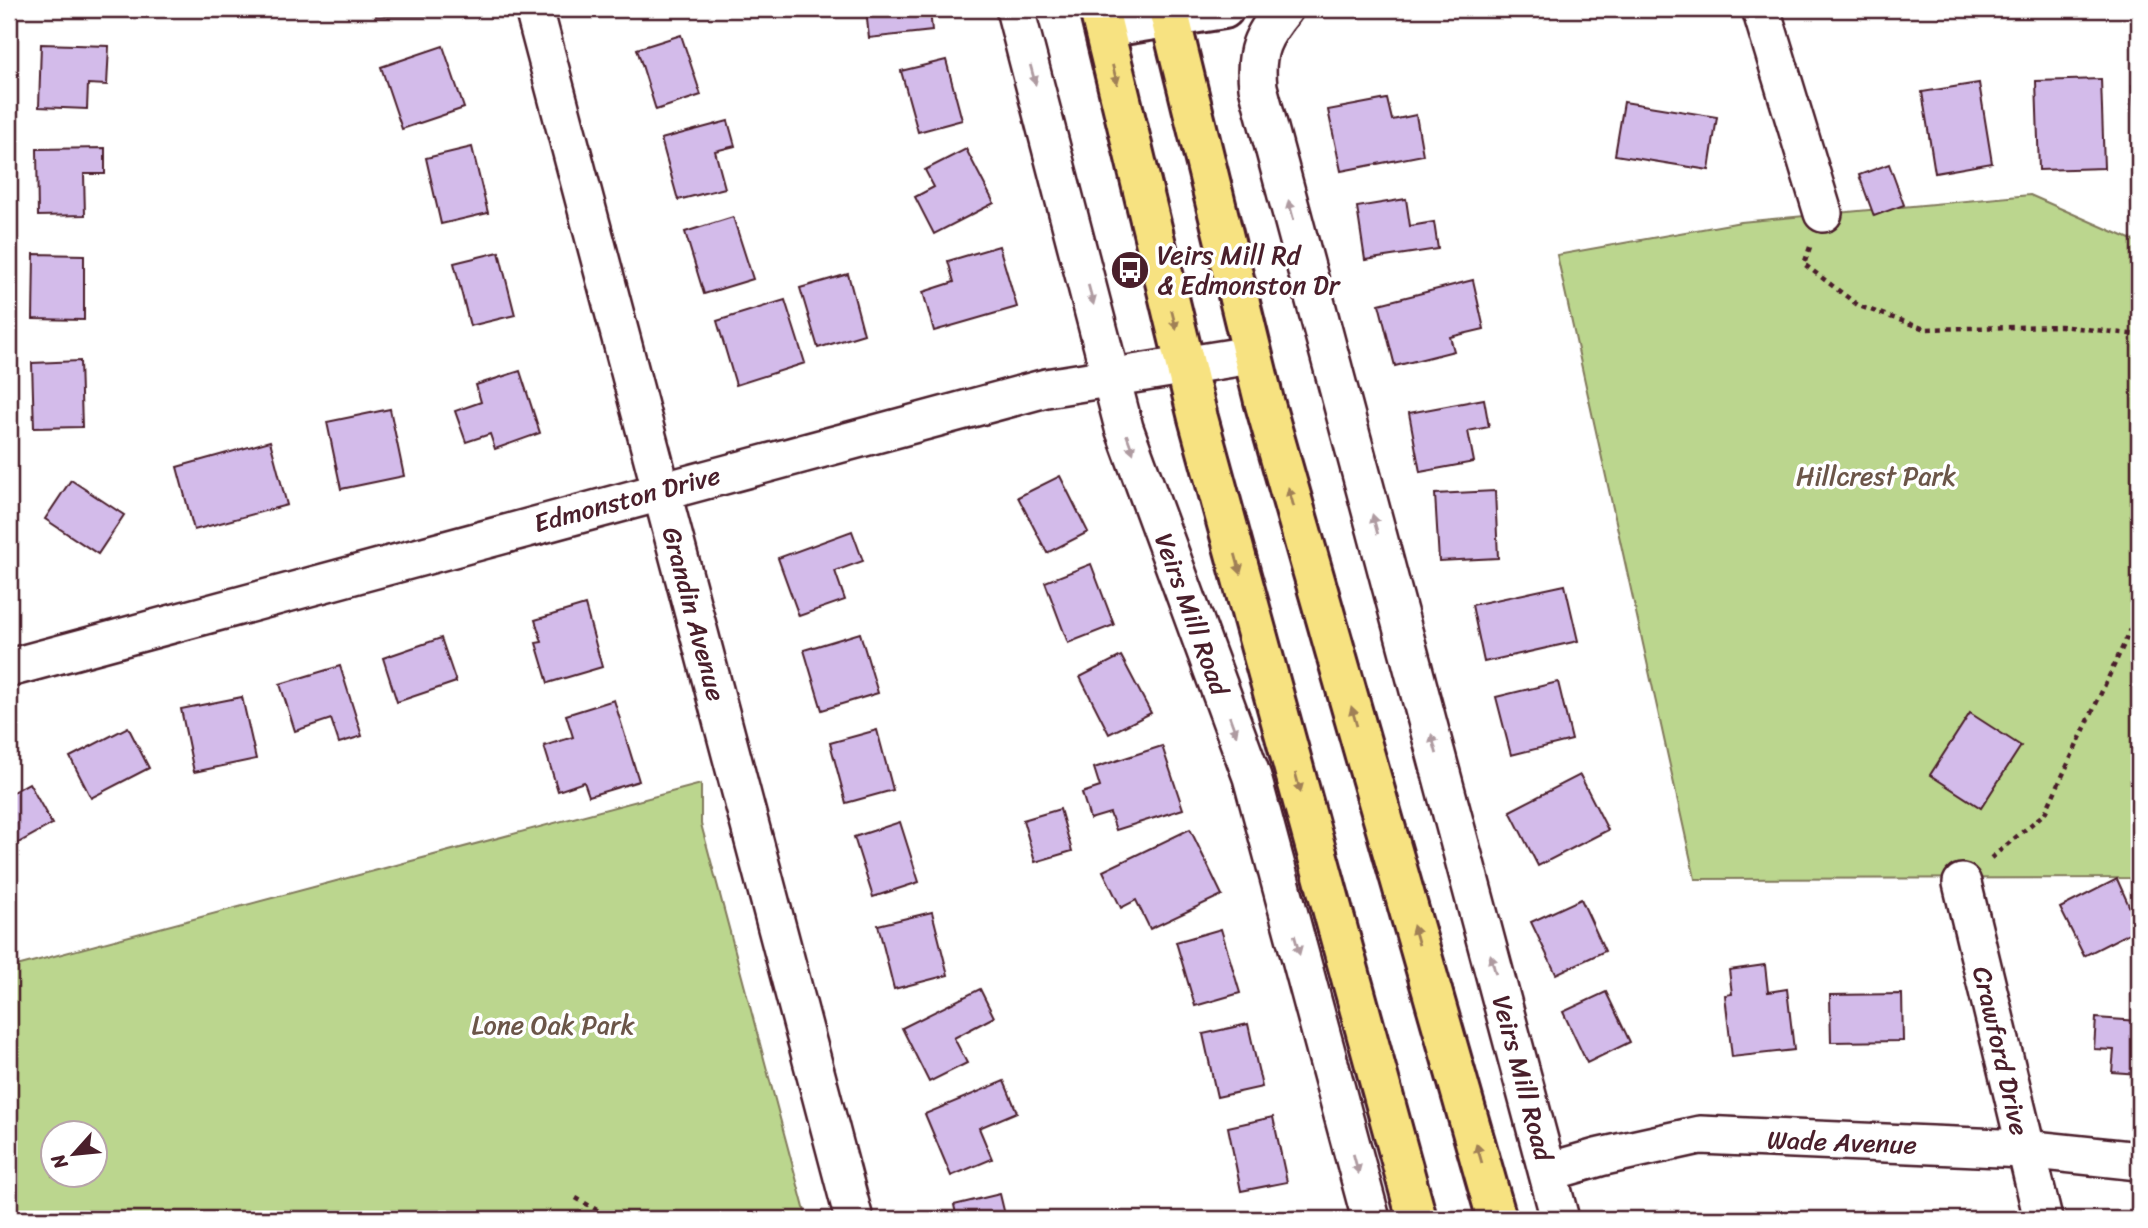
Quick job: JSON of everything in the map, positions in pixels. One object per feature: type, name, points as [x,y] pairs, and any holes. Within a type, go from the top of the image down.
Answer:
[{"type":"main road","points":[[1169,14],[1251,355],[1497,1219]]},
{"type":"main road","name":"Veirs Mill Road","points":[[1101,18],[1185,367],[1417,1219]]},
{"type":"street","name":"Grandin Avenue","points":[[534,9],[855,1219]]},
{"type":"street","name":"Veirs Mill Road","points":[[1015,9],[1124,428],[1252,777],[1371,1219]]},
{"type":"street","points":[[1101,18],[1224,9]]},
{"type":"street","name":"Veirs Mill Road","points":[[1284,9],[1259,47],[1255,63],[1258,87],[1560,1219]]},
{"type":"street","points":[[1761,9],[1823,213]]},
{"type":"street","name":"Edmonston Drive","points":[[9,668],[1046,388],[1251,355]]},
{"type":"street","name":"Crawford Drive","points":[[1962,883],[2042,1219]]},
{"type":"street","name":"Wade Avenue","points":[[1548,1172],[1600,1157],[1700,1136],[2024,1149],[2139,1160]]},
{"type":"path","points":[[1823,213],[1804,264],[1859,306],[1925,329],[2060,326],[2139,335]]},
{"type":"path","points":[[1962,883],[2045,813],[2139,612]]},
{"type":"path","points":[[576,1198],[613,1219]]},
{"type":"green space","name":"Hillcrest Park","points":[[2030,195],[2139,243],[2139,878],[1695,879],[1557,255],[1741,222]]},
{"type":"green space","name":"Lone Oak Park","points":[[701,784],[701,824],[807,1219],[9,1219],[9,968]]},
{"type":"building","points":[[376,9],[429,9],[429,16],[376,16]]},
{"type":"building","points":[[866,9],[930,9],[932,31],[869,38]]},
{"type":"building","points":[[681,35],[701,95],[656,110],[637,49]]},
{"type":"building","points":[[41,44],[109,46],[107,85],[88,84],[87,109],[39,107]]},
{"type":"building","points":[[443,46],[464,108],[402,129],[381,67]]},
{"type":"building","points":[[946,60],[962,120],[918,132],[901,71]]},
{"type":"building","points":[[2101,79],[2104,168],[2039,170],[2036,81]]},
{"type":"building","points":[[1979,83],[1992,163],[1935,173],[1922,92]]},
{"type":"building","points":[[2139,84],[2139,166],[2132,85]]},
{"type":"building","points":[[1387,99],[1392,120],[1416,115],[1423,155],[1341,171],[1328,110]]},
{"type":"building","points":[[1624,102],[1717,117],[1709,170],[1615,155]]},
{"type":"building","points":[[728,121],[735,146],[715,151],[725,188],[678,200],[661,139]]},
{"type":"building","points":[[472,147],[488,213],[441,224],[426,158]]},
{"type":"building","points":[[105,148],[105,174],[84,174],[85,215],[38,216],[37,149]]},
{"type":"building","points":[[966,149],[994,203],[934,234],[915,197],[934,187],[925,170]]},
{"type":"building","points":[[1889,164],[1904,205],[1874,216],[1859,175]]},
{"type":"building","points":[[1406,199],[1410,226],[1434,222],[1438,249],[1365,260],[1357,207]]},
{"type":"building","points":[[733,217],[753,279],[704,294],[685,232]]},
{"type":"building","points":[[999,246],[1017,307],[934,331],[923,292],[954,282],[948,261]]},
{"type":"building","points":[[499,252],[515,315],[470,326],[454,263]]},
{"type":"building","points":[[34,254],[84,255],[84,320],[33,319]]},
{"type":"building","points":[[848,274],[864,334],[818,348],[800,288]]},
{"type":"building","points":[[1473,280],[1484,329],[1450,337],[1454,351],[1395,366],[1379,304]]},
{"type":"building","points":[[785,300],[805,363],[736,385],[717,321]]},
{"type":"building","points":[[80,361],[82,427],[34,428],[32,363]]},
{"type":"building","points":[[520,371],[540,433],[495,449],[490,434],[466,442],[455,411],[481,402],[476,385]]},
{"type":"building","points":[[1484,399],[1489,427],[1468,431],[1474,462],[1420,472],[1409,413]]},
{"type":"building","points":[[390,409],[404,476],[341,489],[327,422]]},
{"type":"building","points":[[270,441],[287,505],[194,530],[177,467]]},
{"type":"building","points":[[1060,476],[1088,532],[1047,553],[1018,497]]},
{"type":"building","points":[[71,480],[124,515],[98,554],[45,519]]},
{"type":"building","points":[[1495,491],[1498,558],[1439,561],[1435,494]]},
{"type":"building","points":[[852,531],[863,561],[835,571],[845,600],[799,616],[778,558]]},
{"type":"building","points":[[1091,564],[1114,625],[1068,643],[1045,582]]},
{"type":"building","points":[[1565,585],[1578,641],[1484,662],[1472,605]]},
{"type":"building","points":[[585,605],[602,667],[548,683],[536,643],[542,642],[535,620]]},
{"type":"building","points":[[860,633],[878,693],[822,710],[804,650]]},
{"type":"building","points":[[441,638],[456,682],[397,702],[383,658]]},
{"type":"building","points":[[1121,656],[1151,713],[1109,734],[1080,677]]},
{"type":"building","points":[[340,666],[362,736],[339,743],[331,719],[295,731],[280,684]]},
{"type":"building","points":[[1558,682],[1572,740],[1511,755],[1496,697]]},
{"type":"building","points":[[242,697],[256,759],[194,772],[181,709]]},
{"type":"building","points":[[614,700],[639,781],[589,796],[584,782],[558,791],[544,746],[573,737],[566,715]]},
{"type":"building","points":[[1970,713],[2021,746],[1981,808],[1930,775]]},
{"type":"building","points":[[128,727],[149,768],[91,798],[70,757]]},
{"type":"building","points":[[877,730],[893,790],[846,803],[830,743]]},
{"type":"building","points":[[1162,746],[1183,809],[1116,830],[1110,813],[1090,819],[1082,793],[1100,787],[1094,768]]},
{"type":"building","points":[[1580,775],[1608,830],[1538,866],[1510,811]]},
{"type":"building","points":[[29,783],[52,824],[9,848],[9,794]]},
{"type":"building","points":[[1060,809],[1072,851],[1035,862],[1023,820]]},
{"type":"building","points":[[900,822],[919,882],[873,897],[854,837]]},
{"type":"building","points":[[1190,829],[1222,895],[1150,929],[1136,900],[1121,908],[1103,871]]},
{"type":"building","points":[[2117,879],[2139,928],[2084,956],[2060,908]]},
{"type":"building","points":[[1581,899],[1605,951],[1556,974],[1531,922]]},
{"type":"building","points":[[932,912],[948,975],[894,989],[878,925]]},
{"type":"building","points":[[1221,929],[1240,993],[1195,1006],[1176,942]]},
{"type":"building","points":[[1765,965],[1768,992],[1787,989],[1794,1050],[1732,1057],[1725,995],[1732,994],[1729,970]]},
{"type":"building","points":[[980,989],[994,1017],[954,1038],[967,1063],[929,1082],[902,1028]]},
{"type":"building","points":[[1606,992],[1630,1042],[1587,1063],[1563,1012]]},
{"type":"building","points":[[1902,994],[1903,1041],[1831,1042],[1830,995]]},
{"type":"building","points":[[2096,1018],[2139,1021],[2139,1074],[2112,1072],[2114,1050],[2094,1049]]},
{"type":"building","points":[[1248,1024],[1262,1087],[1217,1097],[1203,1034]]},
{"type":"building","points":[[1004,1081],[1017,1112],[979,1128],[992,1159],[951,1176],[925,1114]]},
{"type":"building","points":[[1273,1117],[1287,1182],[1241,1191],[1228,1127]]},
{"type":"building","points":[[1000,1194],[1006,1219],[957,1219],[954,1205]]},
{"type":"building","points":[[1294,1211],[1297,1219],[1266,1219]]},
{"type":"place","name":"Veirs Mill Rd & Edmonston Dr","points":[[1130,270]]}]
